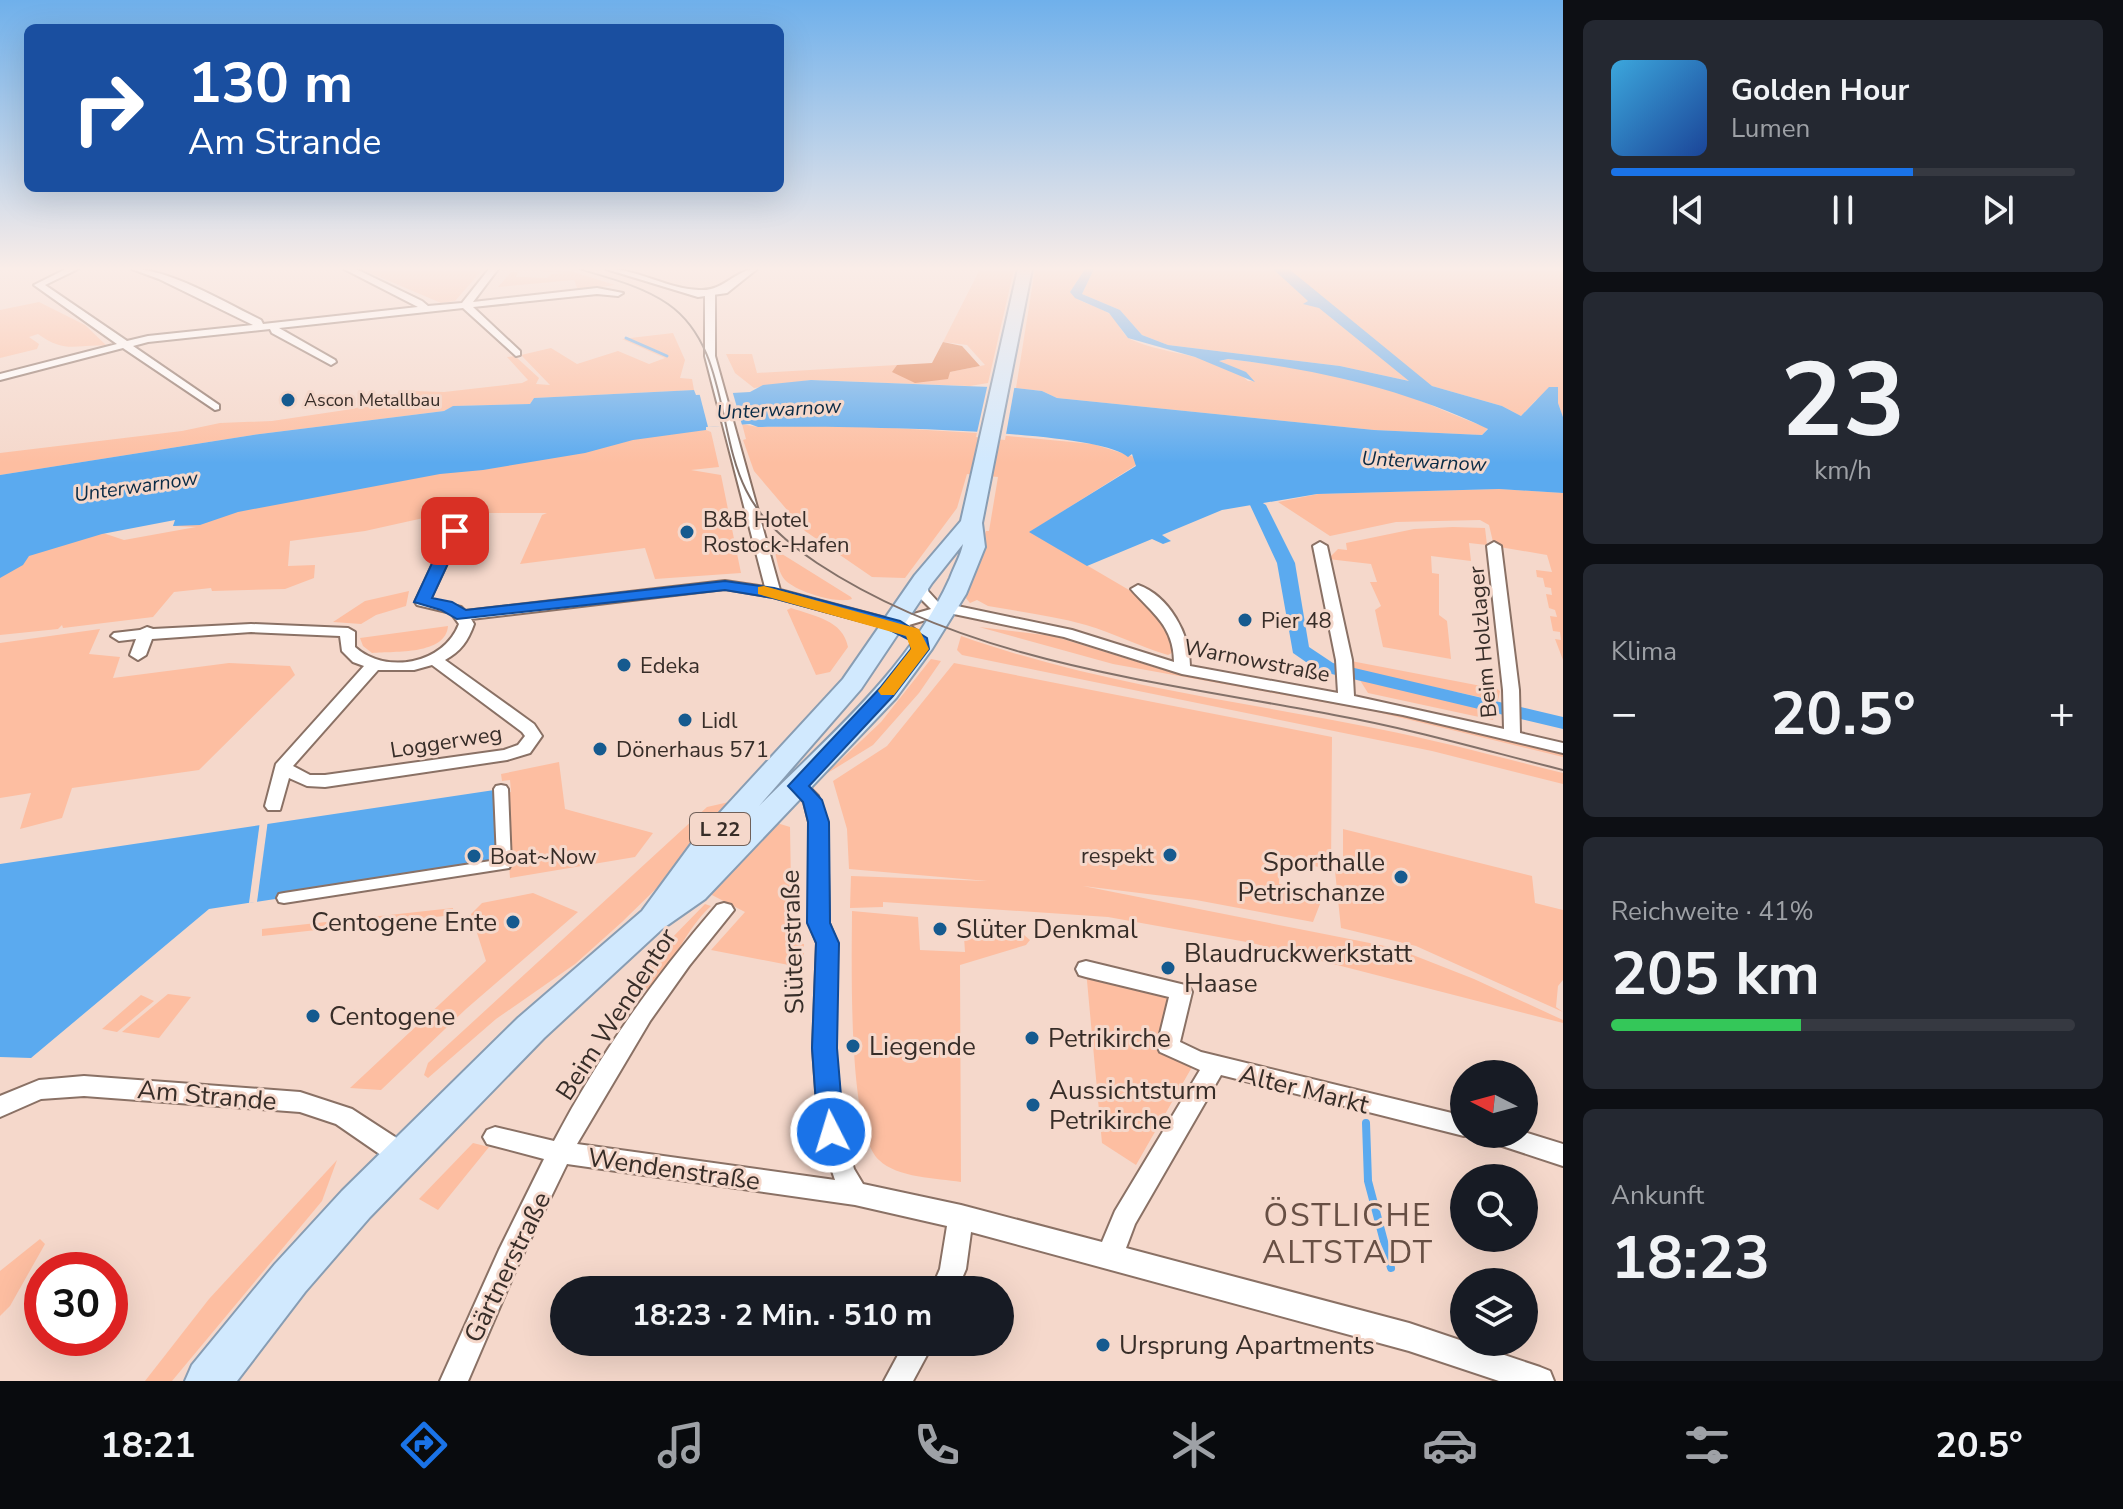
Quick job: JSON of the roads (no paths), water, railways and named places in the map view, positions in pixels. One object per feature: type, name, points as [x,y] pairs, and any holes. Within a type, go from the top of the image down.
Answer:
[{"type":"main road","name":"L 22","points":[[208,1381],[290,1278],[403,1156],[531,1028],[651,921],[694,891],[887,692],[920,649],[945,609],[974,547],[971,523],[1012,333]]},
{"type":"main road","name":"L 22","points":[[651,921],[677,881],[718,831],[800,748],[852,685],[947,545],[971,523]]},
{"type":"main road","points":[[798,786],[800,748]]},
{"type":"street","points":[[107,333],[215,407]]},
{"type":"street","points":[[0,377],[148,339],[199,333]]},
{"type":"street","points":[[279,333],[331,362]]},
{"type":"street","points":[[495,333],[516,353]]},
{"type":"street","points":[[708,333],[720,391],[774,593]]},
{"type":"street","points":[[457,527],[422,602],[446,605],[463,616],[700,587],[745,587],[894,625],[913,633],[920,649]]},
{"type":"street","points":[[1320,546],[1344,660],[1346,693]]},
{"type":"street","name":"Beim Holzlager","points":[[1494,546],[1512,727]]},
{"type":"street","points":[[922,583],[925,598],[945,609]]},
{"type":"street","points":[[1138,589],[1163,610],[1178,631],[1183,650],[1182,669]]},
{"type":"street","points":[[894,625],[945,609]]},
{"type":"street","name":"Warnowstraße","points":[[945,609],[1056,630],[1182,669],[1346,693],[1512,727],[1563,748]]},
{"type":"street","points":[[119,636],[147,631],[251,628],[348,632],[345,640],[352,655],[374,665],[406,666],[448,652],[466,634],[463,616]]},
{"type":"street","points":[[138,655],[147,631]]},
{"type":"street","name":"Loggerweg","points":[[282,768],[307,780],[325,781],[491,758],[524,749],[531,742],[534,736],[528,728],[433,659]]},
{"type":"street","points":[[274,806],[282,768],[374,665]]},
{"type":"street","name":"Slüterstraße","points":[[798,786],[812,800],[818,822],[819,923],[827,943],[824,1048],[830,1122],[835,1152],[855,1194]]},
{"type":"street","points":[[284,898],[504,864],[501,789]]},
{"type":"street","name":"Beim Wendentor","points":[[562,1153],[633,1029],[695,942],[724,910]]},
{"type":"street","points":[[1086,969],[1181,992],[1168,1046],[1214,1067]]},
{"type":"street","name":"Alter Markt","points":[[1110,1256],[1124,1219],[1214,1067],[1450,1123]]},
{"type":"street","name":"Am Strande","points":[[0,1107],[39,1090],[84,1086],[300,1102],[344,1116],[403,1156]]},
{"type":"street","name":"Wendenstraße","points":[[495,1137],[562,1153],[855,1194]]},
{"type":"street","points":[[1538,1147],[1563,1155]]},
{"type":"street","name":"Gärtnerstraße","points":[[454,1381],[562,1153]]},
{"type":"street","points":[[855,1194],[961,1217],[1409,1337],[1540,1381]]},
{"type":"street","points":[[950,1276],[961,1217]]},
{"type":"street","points":[[898,1381],[912,1356]]},
{"type":"water","name":"Unterwarnow","points":[[1125,333],[1141,333],[1168,345],[1340,366],[1409,381],[1350,333],[1368,333],[1432,386],[1502,406],[1521,416],[1549,387],[1558,387],[1558,403],[1563,417],[1563,493],[1499,489],[1317,494],[1222,510],[1162,535],[1171,541],[1163,544],[1152,539],[1087,566],[1029,532],[1136,466],[1132,454],[1128,457],[1105,447],[1011,434],[891,428],[758,427],[750,424],[706,427],[706,430],[633,440],[585,453],[440,474],[238,512],[200,525],[173,526],[175,520],[102,534],[29,556],[23,565],[0,578],[0,475],[253,435],[444,411],[453,406],[530,404],[534,398],[694,390],[696,395],[750,392],[763,385],[811,380],[1016,388],[1042,391],[1057,398],[1374,430],[1482,435],[1488,429],[1425,403],[1361,383],[1262,364],[1228,359],[1219,361],[1246,372],[1255,382],[1195,357],[1128,338]]},
{"type":"water","points":[[501,789],[504,864],[209,909],[31,1058],[0,1057],[0,864]]},
{"type":"waterway","points":[[626,338],[667,356]]},
{"type":"waterway","points":[[1258,505],[1286,563],[1300,649],[1326,667],[1563,723]]},
{"type":"waterway","points":[[1366,1123],[1368,1181],[1391,1268]]},
{"type":"tram line","points":[[695,333],[711,366],[737,467],[752,501],[768,522],[796,548],[876,597],[938,625],[1002,647],[1067,664],[1363,721],[1563,770]]},
{"type":"place","name":"Ascon Metallbau","points":[[288,400]]},
{"type":"place","name":"B&B Hotel Rostock-Hafen","points":[[687,532]]},
{"type":"place","name":"Pier 48","points":[[1245,620]]},
{"type":"place","name":"Edeka","points":[[624,665]]},
{"type":"place","name":"Lidl","points":[[685,720]]},
{"type":"place","name":"Dönerhaus 571","points":[[600,749]]},
{"type":"place","name":"respekt","points":[[1170,855]]},
{"type":"place","name":"Boat~Now","points":[[474,856]]},
{"type":"place","name":"Sporthalle Petrischanze","points":[[1401,877]]},
{"type":"place","name":"Centogene Ente","points":[[513,922]]},
{"type":"place","name":"Slüter Denkmal","points":[[940,929]]},
{"type":"place","name":"Blaudruckwerkstatt Haase","points":[[1168,968]]},
{"type":"place","name":"Centogene","points":[[313,1016]]},
{"type":"place","name":"Petrikirche","points":[[1032,1038]]},
{"type":"place","name":"Liegende","points":[[853,1046]]},
{"type":"place","name":"Aussichtsturm Petrikirche","points":[[1033,1105]]},
{"type":"place","name":"Ursprung Apartments","points":[[1103,1345]]},
{"type":"district","name":"ÖSTLICHE ALTSTADT","points":[[1348,1234]]}]
